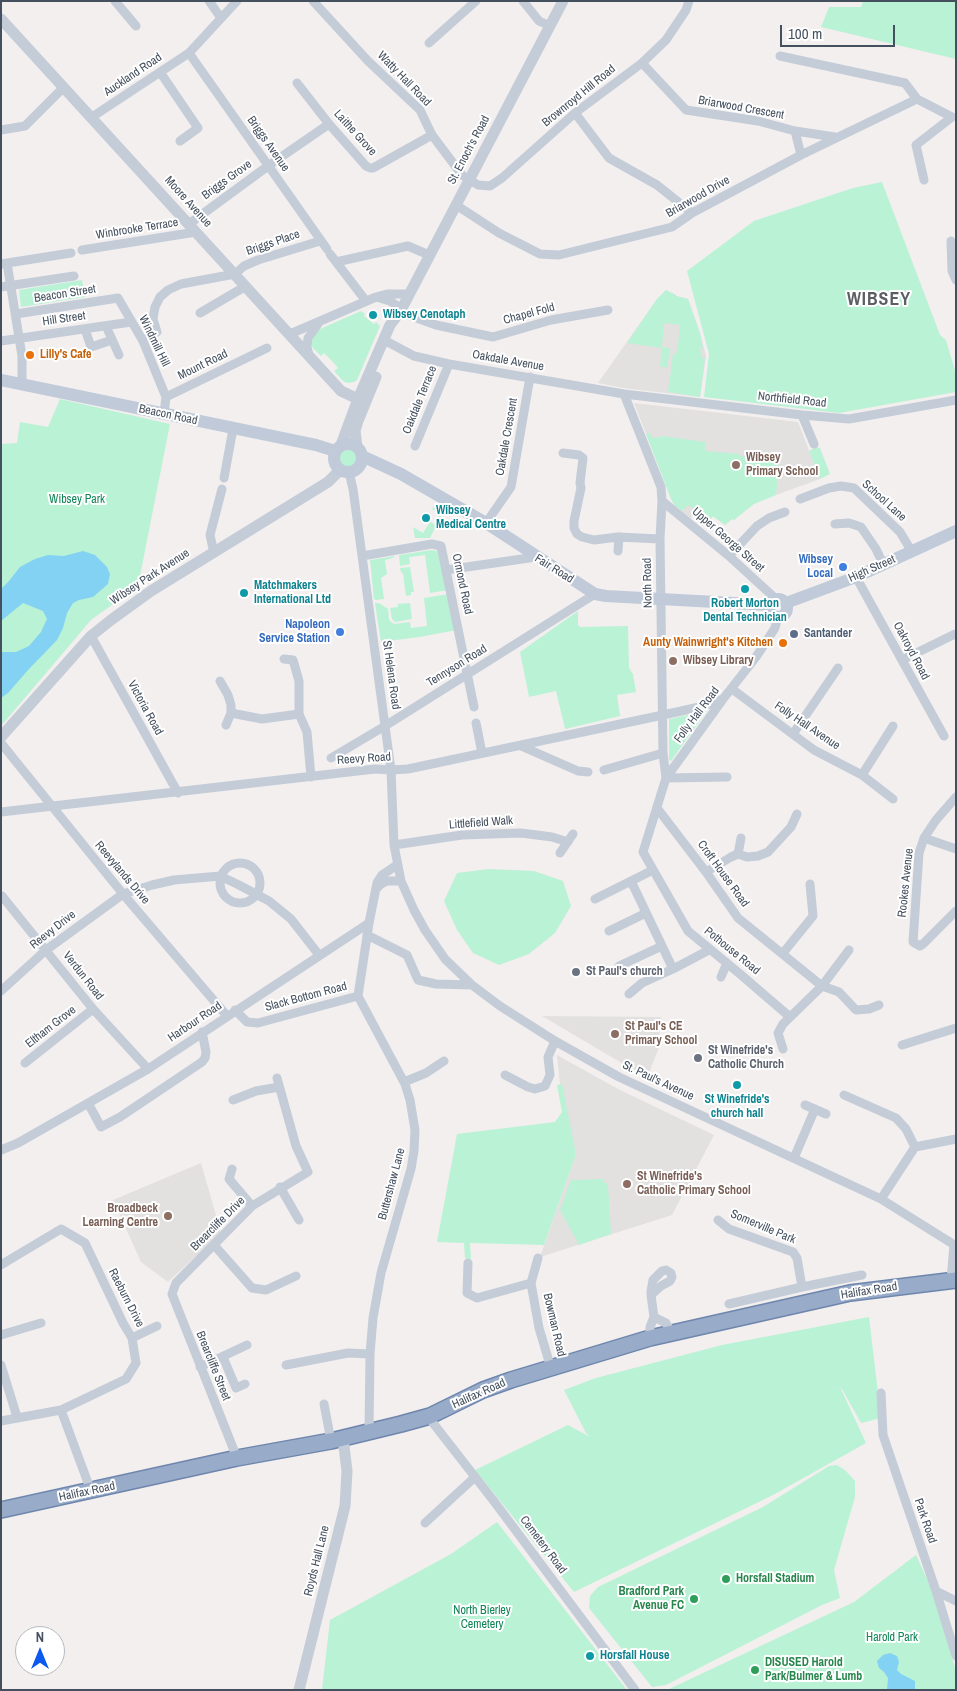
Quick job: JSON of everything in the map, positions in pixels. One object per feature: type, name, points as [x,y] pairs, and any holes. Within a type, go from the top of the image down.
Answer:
[{"type":"highway","name":"Halifax Road","points":[[1,1510],[237,1458],[369,1432],[430,1416],[483,1390],[650,1338],[850,1293],[953,1280]]},
{"type":"main road","name":"Beacon Road","points":[[1,380],[316,446],[338,448]]},
{"type":"main road","points":[[350,444],[360,451],[360,466],[356,470],[344,471],[334,462],[338,448],[350,444]]},
{"type":"main road","name":"Fair Road","points":[[360,451],[486,523],[595,594],[661,599],[777,602]]},
{"type":"main road","name":"High Street","points":[[777,602],[856,577],[956,531]]},
{"type":"main road","points":[[777,602],[772,613],[778,616]]},
{"type":"street","points":[[115,1],[136,26]]},
{"type":"street","points":[[209,1],[221,18]]},
{"type":"street","name":"Auckland Road","points":[[92,117],[189,53],[236,1]]},
{"type":"street","name":"Watty Hall Road","points":[[313,1],[368,61],[420,110],[432,135],[462,175],[470,180]]},
{"type":"street","points":[[429,43],[476,1]]},
{"type":"street","points":[[523,1],[539,21],[550,26]]},
{"type":"street","name":"St. Enoch's Road","points":[[338,448],[358,400],[396,328],[400,312],[409,294],[563,1]]},
{"type":"street","name":"Brownroyd Hill Road","points":[[470,180],[478,185],[490,186],[502,178],[576,113],[642,63],[666,40],[686,10],[689,1]]},
{"type":"street","name":"Moore Avenue","points":[[1,19],[341,391],[358,400]]},
{"type":"street","name":"Briggs Avenue","points":[[189,53],[320,241],[366,301]]},
{"type":"street","points":[[780,56],[905,83],[917,99],[952,117],[916,145],[924,180]]},
{"type":"street","name":"Briarwood Crescent","points":[[642,63],[686,110],[836,137]]},
{"type":"street","points":[[160,72],[198,128],[180,141]]},
{"type":"street","name":"Laithe Grove","points":[[297,83],[329,124],[366,166],[370,168],[432,135]]},
{"type":"street","points":[[1,130],[25,126],[64,87]]},
{"type":"street","name":"Briarwood Drive","points":[[456,205],[499,233],[540,254],[559,255],[671,228],[692,213],[836,137],[917,99]]},
{"type":"street","points":[[576,113],[609,158],[657,185],[692,213]]},
{"type":"street","name":"Briggs Grove","points":[[192,228],[268,166],[329,124]]},
{"type":"street","name":"Briarwood Crescent","points":[[795,131],[800,156]]},
{"type":"street","name":"Winbrooke Terrace","points":[[82,250],[192,228]]},
{"type":"street","name":"Briggs Place","points":[[235,274],[244,266],[258,260],[320,241]]},
{"type":"street","points":[[950,241],[952,271],[956,280]]},
{"type":"street","points":[[336,262],[408,246],[429,255]]},
{"type":"street","points":[[22,383],[22,356],[16,314],[11,286],[4,263],[71,253]]},
{"type":"street","points":[[142,341],[157,332],[153,319],[155,307],[160,297],[168,290],[180,284],[235,274]]},
{"type":"street","points":[[1,287],[74,276]]},
{"type":"street","points":[[200,313],[246,286]]},
{"type":"street","points":[[290,334],[376,297],[386,294],[409,294]]},
{"type":"street","points":[[376,297],[390,301],[396,305],[400,312]]},
{"type":"street","name":"Beacon Street","points":[[16,314],[118,298]]},
{"type":"street","name":"Windmill Hill","points":[[118,298],[142,341],[166,396]]},
{"type":"street","name":"Chapel Fold","points":[[400,312],[436,325],[493,337],[551,320],[608,310]]},
{"type":"street","points":[[309,355],[307,347],[308,338],[321,321]]},
{"type":"street","name":"Hill Street","points":[[1,341],[131,322]]},
{"type":"street","points":[[106,326],[119,355]]},
{"type":"street","points":[[85,329],[91,347],[112,340]]},
{"type":"street","name":"St. Enoch's Road","points":[[360,451],[356,431],[358,421],[387,342]]},
{"type":"street","name":"Oakdale Avenue","points":[[387,342],[414,356],[449,364],[624,394]]},
{"type":"street","name":"Mount Road","points":[[166,396],[267,348]]},
{"type":"street","name":"Oakdale Terrace","points":[[415,446],[449,364]]},
{"type":"street","name":"Oakdale Crescent","points":[[486,523],[511,487],[530,377]]},
{"type":"street","name":"Northfield Road","points":[[624,394],[849,419],[956,400]]},
{"type":"street","name":"North Road","points":[[624,394],[660,488],[662,501],[660,539],[663,753],[666,778]]},
{"type":"street","points":[[164,414],[166,396]]},
{"type":"street","points":[[802,415],[814,444]]},
{"type":"street","points":[[224,478],[233,428]]},
{"type":"street","points":[[562,452],[579,455],[583,458],[581,488],[574,521],[574,528],[577,534],[594,540],[619,537],[660,539]]},
{"type":"street","name":"Wibsey Park Avenue","points":[[1,737],[91,636],[151,591],[344,471]]},
{"type":"street","name":"St Helena Road","points":[[344,471],[362,556],[391,770],[394,845],[400,881]]},
{"type":"street","name":"School Lane","points":[[800,499],[829,488],[841,486],[854,488],[900,532],[912,552]]},
{"type":"street","points":[[214,552],[210,535],[222,489]]},
{"type":"street","name":"Upper George Street","points":[[662,501],[729,556],[777,602]]},
{"type":"street","points":[[729,556],[757,526],[769,518],[785,512]]},
{"type":"street","points":[[835,524],[849,523],[860,527],[876,549],[883,564]]},
{"type":"street","points":[[618,551],[619,537]]},
{"type":"street","name":"Ormond Road","points":[[362,556],[432,544],[441,546],[474,706]]},
{"type":"street","points":[[446,570],[536,557]]},
{"type":"street","name":"Oakroyd Road","points":[[856,577],[944,736]]},
{"type":"street","name":"Tennyson Road","points":[[331,758],[595,594]]},
{"type":"street","name":"Folly Hall Road","points":[[653,870],[643,852],[666,778],[771,635],[778,616]]},
{"type":"street","points":[[902,660],[956,635]]},
{"type":"street","name":"Victoria Road","points":[[91,636],[178,793]]},
{"type":"street","points":[[284,658],[293,660],[299,681],[299,714],[307,732],[311,776]]},
{"type":"street","points":[[793,734],[838,668]]},
{"type":"street","points":[[220,681],[231,705],[226,725]]},
{"type":"street","name":"Folly Hall Avenue","points":[[732,689],[814,750],[862,775],[893,799]]},
{"type":"street","name":"Reevy Road","points":[[1,812],[375,769],[408,768],[663,715],[704,706],[723,699]]},
{"type":"street","points":[[230,713],[262,719],[299,714]]},
{"type":"street","points":[[476,723],[482,753]]},
{"type":"street","points":[[862,775],[893,726]]},
{"type":"street","name":"Reevylands Drive","points":[[1,744],[123,894],[231,1013]]},
{"type":"street","points":[[521,746],[578,771],[588,772]]},
{"type":"street","points":[[604,770],[663,753]]},
{"type":"street","points":[[666,778],[727,777]]},
{"type":"street","name":"Rookes Avenue","points":[[956,797],[936,820],[924,838],[919,853],[913,942],[920,946],[923,944],[956,911]]},
{"type":"street","name":"Croft House Road","points":[[657,808],[706,872],[738,918],[822,986],[839,992],[856,1010],[868,1009],[878,1005]]},
{"type":"street","points":[[706,872],[738,854],[747,857],[758,856],[768,852],[791,827],[797,814]]},
{"type":"street","name":"Littlefield Walk","points":[[394,845],[462,835],[521,833],[552,837],[568,842]]},
{"type":"street","points":[[560,853],[573,834]]},
{"type":"street","points":[[738,854],[741,838]]},
{"type":"street","points":[[924,838],[956,849]]},
{"type":"street","points":[[243,863],[249,865],[259,875],[261,882],[257,895],[246,903],[234,903],[228,900],[220,889],[220,876],[229,866],[243,863]]},
{"type":"street","points":[[358,996],[377,883],[382,875],[398,865]]},
{"type":"street","points":[[595,899],[653,870]]},
{"type":"street","name":"Pothouse Road","points":[[653,870],[688,931],[790,1017]]},
{"type":"street","points":[[220,876],[269,901],[291,919],[319,955]]},
{"type":"street","name":"Reevy Drive","points":[[1,991],[46,950],[123,894],[174,880],[220,876]]},
{"type":"street","points":[[375,891],[381,884],[388,881],[400,881]]},
{"type":"street","name":"St. Paul's Avenue","points":[[400,881],[425,930],[445,959],[472,985],[556,1040],[620,1077],[880,1199],[955,1246],[953,1280]]},
{"type":"street","points":[[631,881],[673,969]]},
{"type":"street","points":[[782,954],[813,916],[810,884]]},
{"type":"street","name":"Verdun Road","points":[[2,896],[93,1009],[148,1068]]},
{"type":"street","points":[[609,931],[646,913]]},
{"type":"street","name":"Harbour Road","points":[[1,1150],[148,1068],[369,923]]},
{"type":"street","points":[[367,935],[407,955],[418,980],[436,984],[472,985]]},
{"type":"street","points":[[619,966],[662,946]]},
{"type":"street","points":[[629,994],[642,983],[709,950]]},
{"type":"street","points":[[783,1049],[778,1033],[783,1024],[822,986],[849,950]]},
{"type":"street","points":[[721,977],[727,963]]},
{"type":"street","name":"Slack Bottom Road","points":[[231,1013],[247,1022],[258,1023],[358,996]]},
{"type":"street","name":"Buttershaw Lane","points":[[358,996],[404,1082],[415,1120],[414,1151],[381,1273],[373,1318],[370,1354],[369,1432]]},
{"type":"street","name":"Eltham Grove","points":[[25,1063],[93,1009]]},
{"type":"street","points":[[902,1045],[956,1028]]},
{"type":"street","points":[[88,1103],[101,1127],[120,1117],[206,1058],[202,1032]]},
{"type":"street","points":[[505,1075],[535,1089],[544,1086],[550,1076],[548,1057],[556,1040]]},
{"type":"street","points":[[404,1082],[426,1073],[444,1061]]},
{"type":"street","name":"Brearcliffe Drive","points":[[176,1283],[252,1206],[308,1172],[296,1146],[278,1083],[233,1100]]},
{"type":"street","points":[[844,1095],[896,1118],[906,1129],[915,1147]]},
{"type":"street","points":[[805,1105],[826,1114]]},
{"type":"street","points":[[794,1158],[815,1109]]},
{"type":"street","points":[[880,1199],[915,1147],[956,1139]]},
{"type":"street","points":[[232,1169],[229,1179],[252,1206]]},
{"type":"street","points":[[280,1188],[300,1220]]},
{"type":"street","name":"Somerville Park","points":[[718,1220],[729,1229],[793,1252],[797,1258],[802,1287]]},
{"type":"street","name":"Raeburn Drive","points":[[1,1265],[61,1228],[85,1243],[122,1323],[132,1338],[136,1363],[126,1379],[61,1410],[1,1421]]},
{"type":"street","points":[[214,1245],[252,1288],[266,1290],[296,1276]]},
{"type":"street","name":"Bowman Road","points":[[538,1258],[531,1283],[539,1328],[551,1368]]},
{"type":"street","points":[[468,1263],[466,1292],[477,1298],[531,1283]]},
{"type":"street","points":[[729,1304],[862,1275]]},
{"type":"street","name":"Brearcliffe Street","points":[[176,1283],[172,1294],[237,1458]]},
{"type":"street","points":[[775,1293],[778,1309]]},
{"type":"street","points":[[650,1338],[650,1327],[654,1316],[651,1295]]},
{"type":"street","points":[[654,1316],[666,1323],[671,1333]]},
{"type":"street","points":[[1,1335],[41,1323]]},
{"type":"street","points":[[132,1338],[157,1326]]},
{"type":"street","points":[[200,1367],[247,1345]]},
{"type":"street","points":[[286,1365],[348,1353],[370,1354]]},
{"type":"street","points":[[222,1358],[236,1388],[245,1384]]},
{"type":"street","points":[[1,1365],[17,1418]]},
{"type":"street","name":"Park Road","points":[[881,1393],[883,1436],[956,1656]]},
{"type":"street","points":[[324,1404],[337,1439]]},
{"type":"street","points":[[61,1410],[92,1491]]},
{"type":"street","name":"Cemetery Road","points":[[430,1416],[433,1423],[635,1690]]},
{"type":"street","name":"Royds Hall Lane","points":[[299,1690],[345,1506],[347,1471],[337,1439]]},
{"type":"street","points":[[425,1523],[475,1477]]},
{"type":"street","points":[[936,1591],[956,1601]]},
{"type":"shaded area","points":[[666,290],[676,296],[688,299],[700,333],[706,356],[700,397],[623,388],[598,383],[657,299]]},
{"type":"shaded area","name":"Wibsey Primary School","points":[[634,403],[798,422],[820,479],[754,503],[725,525],[713,516],[711,519],[702,512],[697,515],[695,514],[690,519],[673,503]]},
{"type":"shaded area","name":"St Paul's CE Primary School","points":[[542,1016],[661,1017],[658,1050],[647,1078]]},
{"type":"shaded area","name":"St Winefride's Catholic Primary School","points":[[557,1055],[618,1089],[714,1135],[672,1215],[540,1257],[576,1154],[560,1084]]},
{"type":"shaded area","name":"Broadbeck Learning Centre","points":[[201,1163],[221,1233],[168,1282],[141,1262],[113,1200]]},
{"type":"green space","points":[[863,1],[956,1],[956,59],[821,27],[829,7],[861,7]]},
{"type":"green space","points":[[882,182],[940,335],[946,340],[956,374],[956,392],[839,413],[704,397],[709,354],[687,271],[754,221],[853,188]]},
{"type":"green space","points":[[82,280],[85,297],[21,307],[19,290]]},
{"type":"green space","points":[[666,290],[676,296],[688,299],[700,333],[703,348],[700,347],[702,358],[705,358],[700,397],[668,392],[673,354],[676,354],[680,325],[664,323],[662,347],[670,348],[667,368],[660,366],[662,348],[627,343],[657,299]]},
{"type":"green space","points":[[361,311],[374,324],[376,322],[380,326],[357,380],[347,383],[334,371],[338,368],[334,363],[324,353],[321,356],[312,347],[311,343],[314,335],[320,329]]},
{"type":"green space","name":"Wibsey Park","points":[[60,399],[170,424],[138,586],[91,620],[1,726],[1,444],[17,443],[20,422],[48,427]]},
{"type":"green space","points":[[649,433],[653,438],[662,436],[705,442],[705,451],[740,454],[740,456],[749,457],[750,455],[767,457],[767,461],[776,462],[777,458],[780,458],[776,495],[754,504],[725,525],[713,516],[711,519],[688,505],[682,511],[675,506],[671,499],[646,434]]},
{"type":"green space","points":[[348,446],[356,449],[359,457],[356,465],[348,468],[340,465],[337,457],[340,449]]},
{"type":"green space","points":[[817,447],[820,448],[830,474],[820,479],[809,451]]},
{"type":"green space","points":[[436,504],[443,507],[444,510],[430,538],[415,538],[413,527],[423,533],[430,522],[434,524],[440,514],[432,509]]},
{"type":"green space","points":[[432,550],[438,553],[448,590],[430,593],[425,555],[409,557],[410,564],[400,566],[399,555]]},
{"type":"green space","points":[[395,556],[385,560],[387,574],[381,578],[384,599],[376,600],[374,599],[370,560]]},
{"type":"green space","points":[[410,567],[414,592],[406,596],[403,574],[400,568]]},
{"type":"green space","points":[[449,594],[457,630],[381,642],[375,603],[379,603],[388,609],[389,620],[394,624],[410,622],[411,628],[427,626],[424,598]]},
{"type":"green space","points":[[410,603],[412,619],[395,622],[392,619],[390,608],[398,607],[398,604]]},
{"type":"green space","points":[[578,611],[578,625],[580,627],[628,626],[629,668],[633,674],[636,692],[617,695],[620,716],[565,729],[556,691],[529,697],[520,652]]},
{"type":"green space","points":[[707,711],[671,761],[669,760],[669,719]]},
{"type":"green space","points":[[489,869],[534,871],[563,881],[571,906],[555,933],[529,954],[499,965],[473,953],[457,930],[444,901],[457,873]]},
{"type":"green space","points":[[562,1084],[576,1154],[544,1245],[470,1243],[471,1259],[465,1258],[464,1243],[437,1242],[457,1134],[555,1122],[562,1112],[557,1085]]},
{"type":"green space","points":[[603,1179],[603,1182],[608,1184],[611,1234],[579,1245],[560,1210],[571,1180]]},
{"type":"green space","points":[[869,1317],[881,1418],[861,1423],[842,1389],[830,1386],[841,1389],[866,1443],[773,1495],[574,1592],[475,1470],[568,1425],[590,1437],[586,1433],[564,1390],[596,1378],[722,1345]]},
{"type":"green space","name":"Horsfall Stadium","points":[[837,1465],[855,1481],[855,1497],[834,1570],[840,1598],[822,1605],[666,1685],[652,1687],[589,1608],[590,1596],[598,1587],[763,1507],[829,1466]]},
{"type":"green space","name":"North Bierley Cemetery","points":[[497,1522],[627,1690],[322,1690],[330,1620],[451,1554]]},
{"type":"green space","name":"Harold Park","points":[[916,1555],[932,1590],[956,1671],[956,1690],[667,1690],[854,1602]]},
{"type":"water","points":[[83,551],[95,555],[107,567],[110,574],[108,584],[93,597],[73,603],[67,613],[57,640],[8,693],[1,698],[1,652],[16,652],[29,646],[41,632],[47,619],[43,611],[23,603],[1,621],[1,589],[20,567],[35,559],[48,555],[64,556]]},
{"type":"water","points":[[890,1653],[897,1656],[899,1662],[897,1670],[915,1681],[915,1690],[887,1690],[888,1678],[879,1668],[877,1661],[883,1655]]},
{"type":"place","name":"Wibsey Cenotaph","points":[[373,315]]},
{"type":"place","name":"Lilly's Cafe","points":[[30,355]]},
{"type":"place","name":"Wibsey Primary School","points":[[736,465]]},
{"type":"place","name":"Wibsey Medical Centre","points":[[426,518]]},
{"type":"place","name":"Wibsey Local","points":[[843,567]]},
{"type":"place","name":"Robert Morton Dental Technician","points":[[745,589]]},
{"type":"place","name":"Matchmakers International Ltd","points":[[244,593]]},
{"type":"place","name":"Napoleon Service Station","points":[[340,632]]},
{"type":"place","name":"Santander","points":[[794,634]]},
{"type":"place","name":"Aunty Wainwright's Kitchen","points":[[783,643]]},
{"type":"place","name":"Wibsey Library","points":[[673,661]]},
{"type":"place","name":"St Paul's church","points":[[576,972]]},
{"type":"place","name":"St Paul's CE Primary School","points":[[615,1034]]},
{"type":"place","name":"St Winefride's Catholic Church","points":[[698,1058]]},
{"type":"place","name":"St Winefride's church hall","points":[[737,1085]]},
{"type":"place","name":"St Winefride's Catholic Primary School","points":[[627,1184]]},
{"type":"place","name":"Broadbeck Learning Centre","points":[[168,1216]]},
{"type":"place","name":"Horsfall Stadium","points":[[726,1579]]},
{"type":"place","name":"Bradford Park Avenue FC","points":[[694,1599]]},
{"type":"place","name":"Horsfall House","points":[[590,1656]]},
{"type":"place","name":"DISUSED Harold Park/Bulmer & Lumb","points":[[755,1670]]},
{"type":"district","name":"WIBSEY","points":[[879,300]]}]
